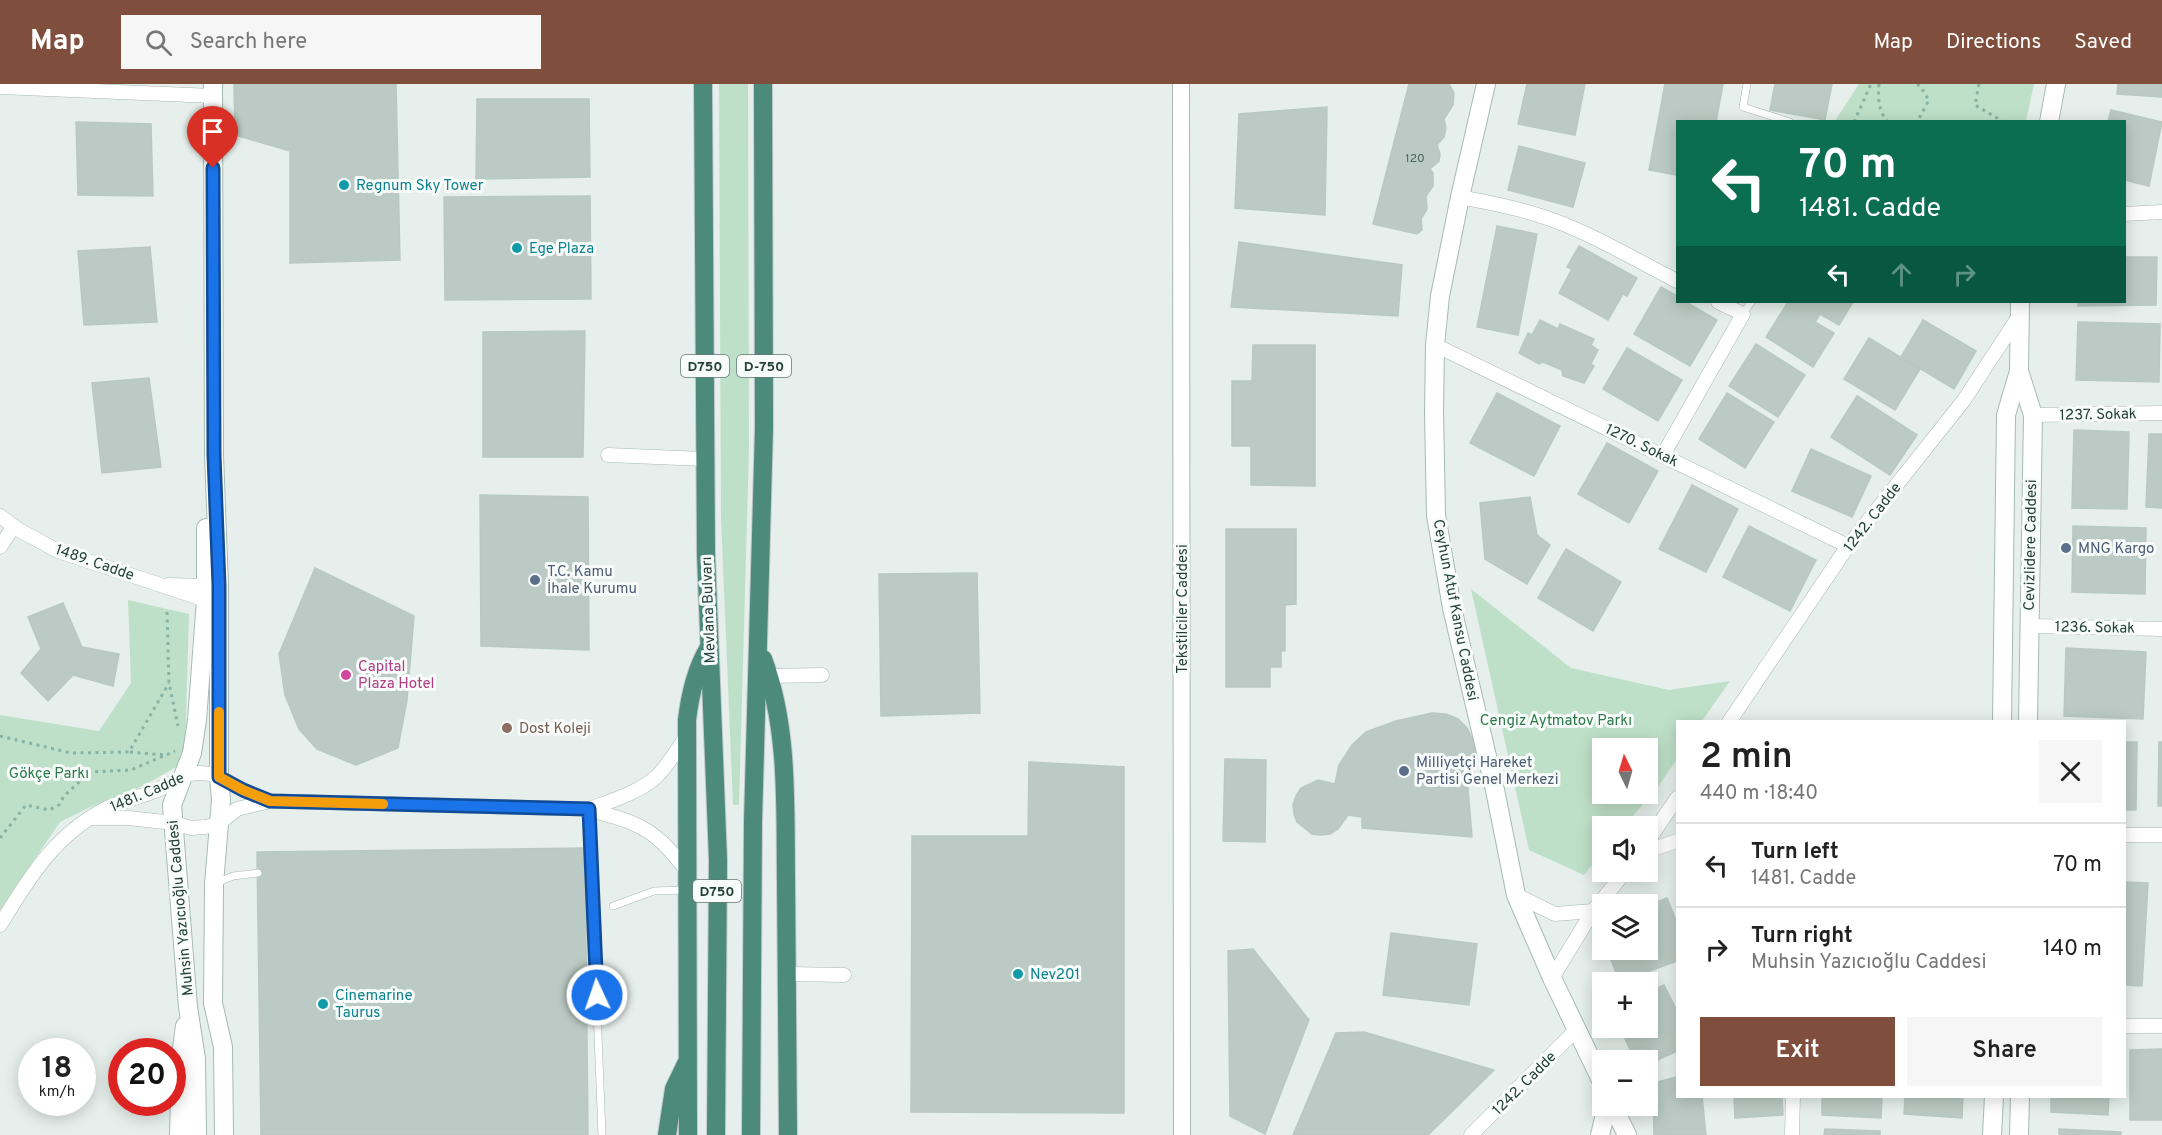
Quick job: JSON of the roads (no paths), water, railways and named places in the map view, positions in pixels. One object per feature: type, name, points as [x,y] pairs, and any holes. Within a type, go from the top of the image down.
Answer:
[{"type":"highway","name":"Mevlana Bulvarı","points":[[703,84],[704,459],[718,860],[716,1135]]},
{"type":"highway","name":"D-750","points":[[759,649],[764,428],[763,84]]},
{"type":"highway","points":[[688,1135],[687,720],[698,669],[709,647]]},
{"type":"highway","points":[[759,649],[776,707],[785,813],[788,1135]]},
{"type":"highway","name":"D750","points":[[751,1135],[753,821],[759,649]]},
{"type":"highway","points":[[667,1135],[674,1089],[688,1059]]},
{"type":"main road","name":"Ceyhun Atuf Kansu Caddesi","points":[[1486,84],[1440,296],[1435,345],[1436,515],[1452,608],[1495,790],[1516,895],[1592,1062]]},
{"type":"main road","points":[[2049,120],[2056,84]]},
{"type":"main road","name":"Muhsin Yazıcıoğlu Caddesi","points":[[197,1135],[196,1059],[188,1007],[172,805],[192,753],[210,595],[214,455],[213,90]]},
{"type":"main road","name":"Cevizlidere Caddesi","points":[[2002,720],[2006,415],[2019,371],[2019,309]]},
{"type":"main road","name":"Cevizlidere Caddesi","points":[[2019,371],[2033,415],[2028,720]]},
{"type":"main road","name":"Muhsin Yazıcıoğlu Caddesi","points":[[210,595],[221,800],[214,884],[213,1003],[223,1047],[224,1135]]},
{"type":"main road","name":"Muhsin Yazıcıoğlu Caddesi","points":[[196,1059],[213,1003]]},
{"type":"main road","name":"Muhsin Yazıcıoğlu Caddesi","points":[[179,1135],[181,1055],[188,1007]]},
{"type":"main road","points":[[1992,1135],[1994,1098]]},
{"type":"main road","points":[[2019,1135],[2020,1098]]},
{"type":"main road","points":[[1600,1135],[1607,1116]]},
{"type":"main road","points":[[1611,1116],[1613,1135]]},
{"type":"main road","points":[[1616,1116],[1627,1135]]},
{"type":"street","name":"Tekstilciler Caddesi","points":[[1181,84],[1182,1135]]},
{"type":"street","points":[[0,87],[213,90]]},
{"type":"street","points":[[1460,196],[1554,220],[1676,280]]},
{"type":"street","points":[[2126,214],[2162,212]]},
{"type":"street","points":[[1663,455],[1743,314],[1720,303]]},
{"type":"street","name":"1242. Cadde","points":[[1730,720],[1848,546],[1964,400],[2019,309]]},
{"type":"street","name":"1270. Sokak","points":[[1435,345],[1848,546]]},
{"type":"street","name":"1237. Sokak","points":[[2033,415],[2162,413]]},
{"type":"street","points":[[608,455],[704,459]]},
{"type":"street","name":"1489. Cadde","points":[[0,516],[58,551],[180,593],[210,595]]},
{"type":"street","points":[[0,547],[14,526]]},
{"type":"street","name":"1236. Sokak","points":[[2029,626],[2162,629]]},
{"type":"street","points":[[768,676],[822,675]]},
{"type":"street","name":"1481. Cadde","points":[[589,809],[619,798],[649,783],[658,775],[687,736]]},
{"type":"street","name":"1481. Cadde","points":[[0,924],[46,855],[58,843],[106,809],[130,798],[156,791],[183,776],[200,772],[219,777],[270,801]]},
{"type":"street","points":[[1658,826],[1676,799]]},
{"type":"street","name":"1481. Cadde","points":[[92,818],[128,818],[174,823],[191,828],[218,824],[237,809],[270,801],[589,809],[635,824],[663,843],[687,871]]},
{"type":"street","points":[[2126,835],[2162,835]]},
{"type":"street","points":[[1658,847],[1676,841]]},
{"type":"street","points":[[1607,894],[1617,882]]},
{"type":"street","points":[[1516,895],[1556,914],[1592,911]]},
{"type":"street","points":[[1552,978],[1592,913]]},
{"type":"street","points":[[787,974],[844,975]]},
{"type":"street","points":[[2126,1026],[2162,1026]]},
{"type":"street","name":"1242. Cadde","points":[[1471,1135],[1576,1030]]},
{"type":"street","points":[[1792,1135],[1793,1098]]},
{"type":"lane","points":[[1747,84],[1743,107],[1784,120]]},
{"type":"lane","points":[[1743,314],[1750,303]]},
{"type":"lane","points":[[589,809],[602,1135]]},
{"type":"lane","points":[[214,884],[233,876],[258,873]]},
{"type":"lane","points":[[613,906],[654,891],[687,890]]},
{"type":"place","name":"Regnum Sky Tower","points":[[344,185]]},
{"type":"place","name":"Ege Plaza","points":[[517,248]]},
{"type":"place","name":"MNG Kargo","points":[[2066,548]]},
{"type":"place","name":"T.C. Kamu İhale Kurumu","points":[[535,580]]},
{"type":"place","name":"Capital Plaza Hotel","points":[[346,675]]},
{"type":"place","name":"Dost Koleji","points":[[507,728]]},
{"type":"place","name":"Milliyetçi Hareket Partisi Genel Merkezi","points":[[1404,771]]},
{"type":"place","name":"Nev201","points":[[1018,974]]},
{"type":"place","name":"Cinemarine Taurus","points":[[323,1004]]},
{"type":"park label","name":"Cengiz Aytmatov Parkı","points":[[1556,720]]},
{"type":"park label","name":"Gökçe Parkı","points":[[49,773]]}]
